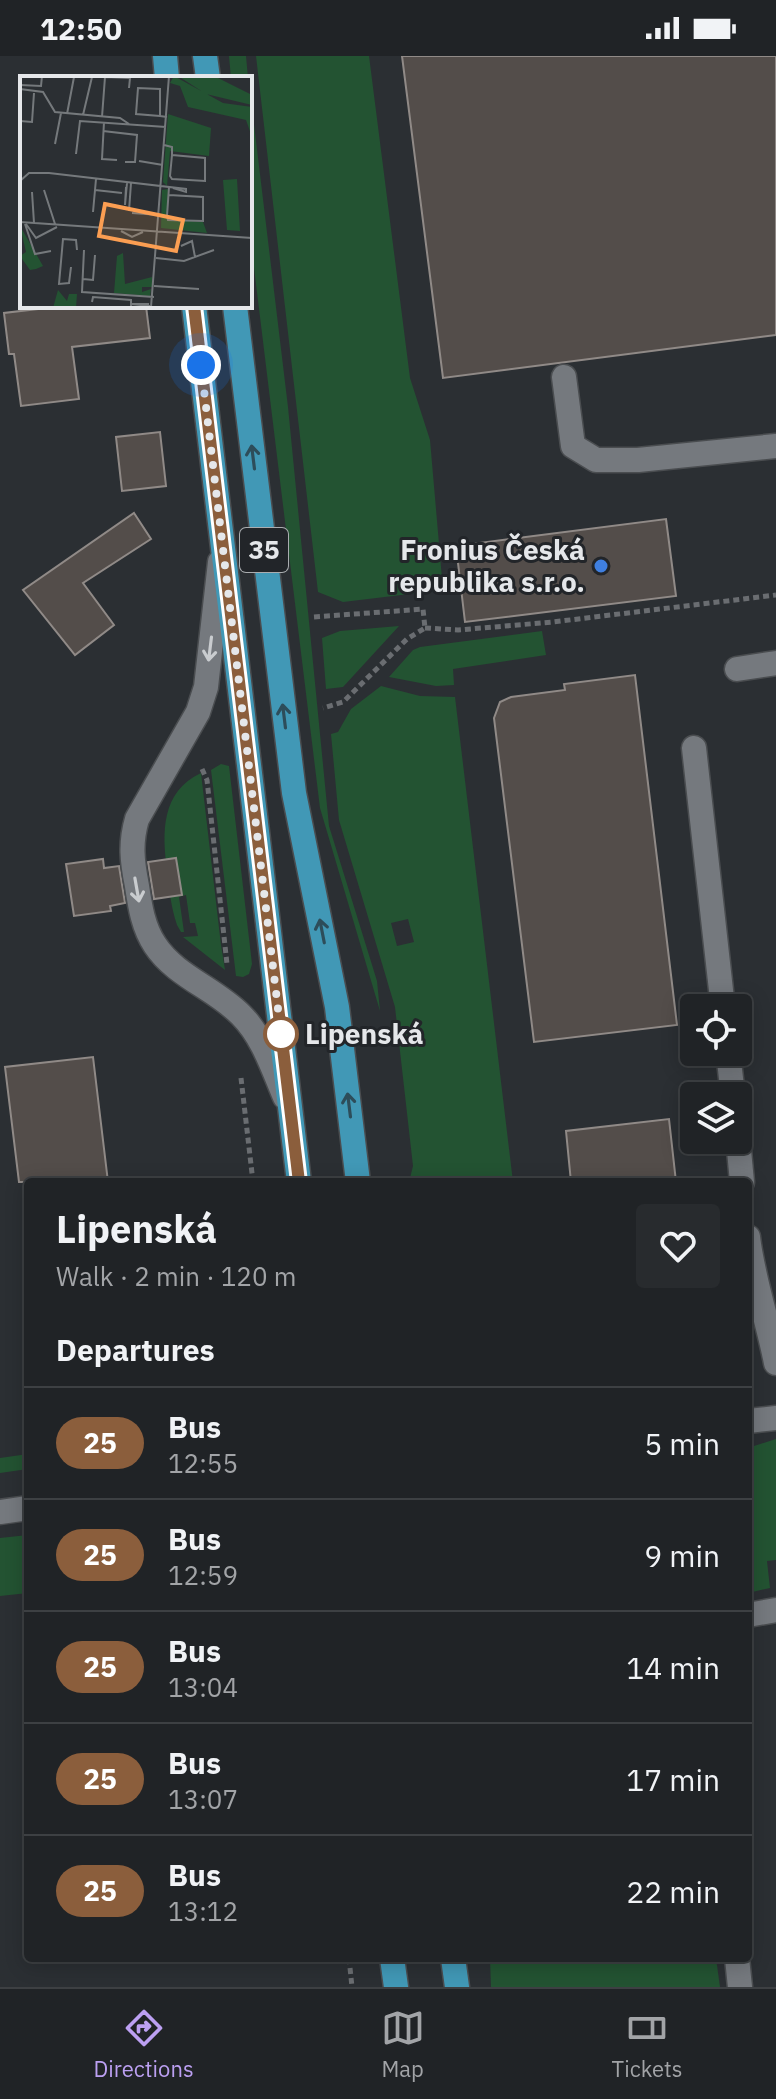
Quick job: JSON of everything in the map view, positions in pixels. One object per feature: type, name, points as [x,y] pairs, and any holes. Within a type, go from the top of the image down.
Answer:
[{"type":"main road","points":[[165,56],[167,76]]},
{"type":"main road","points":[[205,56],[208,76]]},
{"type":"main road","name":"35","points":[[194,308],[299,1178]]},
{"type":"main road","name":"35","points":[[235,308],[294,793],[337,1007],[358,1178]]},
{"type":"main road","points":[[393,1962],[396,1987]]},
{"type":"main road","points":[[454,1962],[457,1987]]},
{"type":"street","points":[[564,377],[573,446],[596,460],[638,460],[776,446]]},
{"type":"street","points":[[223,544],[206,687],[187,735],[137,819],[131,838],[131,855],[143,918],[155,946],[244,1017],[258,1038],[290,1108]]},
{"type":"street","points":[[737,669],[776,663]]},
{"type":"street","points":[[694,748],[721,994]]},
{"type":"street","points":[[739,1154],[742,1178]]},
{"type":"street","points":[[752,1262],[776,1363]]},
{"type":"street","points":[[752,1421],[776,1418]]},
{"type":"street","points":[[0,1512],[24,1509]]},
{"type":"street","points":[[752,1614],[776,1610]]},
{"type":"street","points":[[737,1962],[740,1987]]},
{"type":"path","points":[[323,708],[343,702],[407,639],[425,628],[458,630],[553,622],[776,595]]},
{"type":"path","points":[[314,617],[423,609],[425,628]]},
{"type":"path","points":[[187,735],[207,780],[232,1006]]},
{"type":"path","points":[[239,1065],[253,1178]]},
{"type":"path","points":[[349,1962],[352,1987]]},
{"type":"green space","points":[[229,56],[246,56],[248,76],[231,76]]},
{"type":"green space","points":[[256,56],[369,56],[410,378],[430,440],[443,590],[343,602],[318,592]]},
{"type":"green space","points":[[252,108],[288,407],[329,826],[377,981],[380,1011],[320,808],[252,251]]},
{"type":"green space","points":[[399,626],[343,687],[326,689],[322,638],[340,631]]},
{"type":"green space","points":[[542,631],[546,655],[453,669],[454,685],[436,686],[389,677],[413,650],[420,647]]},
{"type":"green space","points":[[381,686],[420,696],[455,697],[513,1178],[410,1178],[413,1166],[395,1007],[339,820],[331,734],[338,732],[351,709]],"holes":[[[408,919],[414,942],[397,946],[391,923]]]},
{"type":"green space","points":[[221,764],[229,766],[252,964],[249,974],[243,977],[236,976],[211,770]]},
{"type":"green space","points":[[201,773],[225,970],[183,937],[198,936],[195,923],[190,923],[186,895],[179,897],[184,932],[181,932],[175,918],[169,884],[165,841],[167,814],[178,791]]},
{"type":"green space","points":[[776,1439],[776,1560],[767,1561],[770,1588],[752,1592],[752,1447]]},
{"type":"green space","points":[[24,1455],[24,1470],[0,1473],[0,1458]]},
{"type":"green space","points":[[24,1535],[24,1593],[0,1596],[0,1538]]},
{"type":"green space","points":[[490,1962],[717,1962],[720,1987],[491,1987]]},
{"type":"building","points":[[402,56],[776,56],[776,335],[443,378]]},
{"type":"building","points":[[47,308],[146,308],[150,338],[72,347],[79,399],[21,406],[14,354],[9,354],[4,313]]},
{"type":"building","points":[[160,432],[166,486],[122,491],[116,437]]},
{"type":"building","points":[[134,513],[151,539],[83,583],[114,625],[75,655],[23,590]]},
{"type":"building","name":"Fronius Česká republika s.r.o.","points":[[666,519],[676,596],[465,622],[456,546]]},
{"type":"building","points":[[635,675],[677,1025],[534,1042],[494,718],[500,702],[511,697],[565,690],[564,684]]},
{"type":"building","points":[[176,858],[182,895],[154,899],[148,862]]},
{"type":"building","points":[[103,859],[104,868],[119,866],[125,903],[110,906],[111,911],[74,916],[66,864]]},
{"type":"building","points":[[93,1057],[108,1178],[24,1178],[24,1182],[19,1182],[5,1067]]},
{"type":"building","points":[[669,1119],[676,1178],[571,1178],[566,1131]]},
{"type":"bus line","name":"25","points":[[194,308],[299,1178]]},
{"type":"place","name":"Fronius Česká republika s.r.o.","points":[[601,566]]},
{"type":"place","name":"Lipenská","points":[[281,1034]]},
{"type":"route","points":[[201,365],[281,1034]]}]
